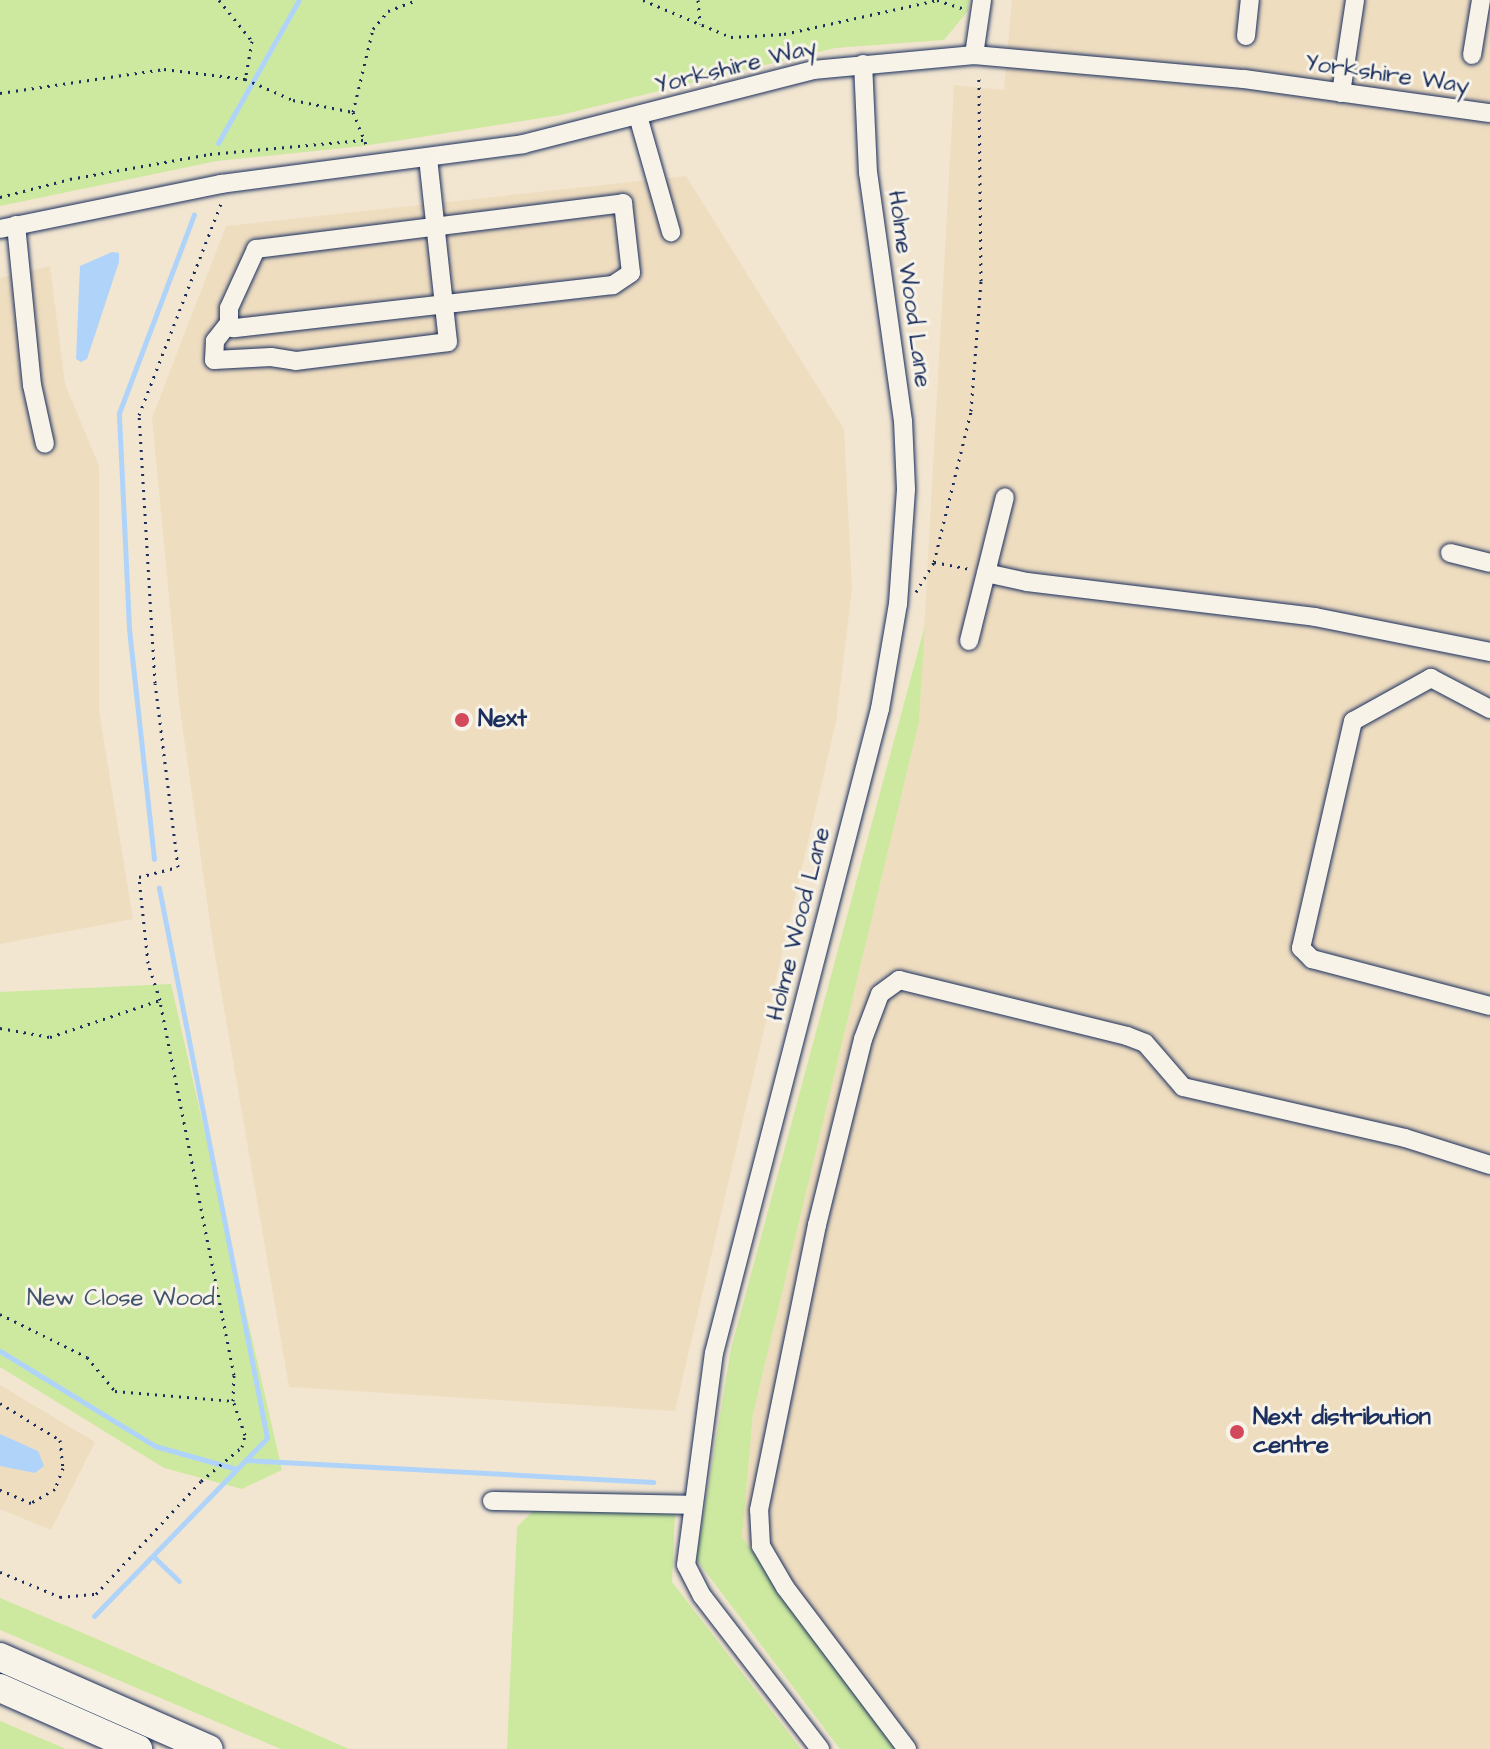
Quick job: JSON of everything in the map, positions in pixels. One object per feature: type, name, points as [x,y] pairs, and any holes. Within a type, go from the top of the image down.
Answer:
[{"type":"highway","points":[[0,1657],[209,1749]]},
{"type":"highway","points":[[0,1688],[138,1749]]},
{"type":"street","points":[[1246,36],[1250,0]]},
{"type":"street","points":[[1341,93],[1355,0]]},
{"type":"street","points":[[1472,55],[1481,0]]},
{"type":"street","points":[[974,55],[981,7]]},
{"type":"street","name":"Yorkshire Way","points":[[8,227],[221,184],[523,144],[638,116],[747,84],[863,64],[974,55],[1341,93],[1490,113]]},
{"type":"street","name":"Holme Wood Lane","points":[[820,1749],[702,1596],[686,1565],[714,1353],[880,709],[898,604],[906,489],[903,421],[868,173],[863,64]]},
{"type":"street","points":[[638,116],[671,232]]},
{"type":"street","points":[[229,323],[233,328],[443,304],[622,282],[631,273],[623,203],[432,224],[256,249],[229,308],[229,323],[215,341],[212,360],[271,357],[296,361],[448,342],[443,304],[432,224],[428,159]]},
{"type":"street","points":[[8,227],[32,385],[45,444]]},
{"type":"street","points":[[969,641],[1005,497]]},
{"type":"street","points":[[1450,553],[1490,563]]},
{"type":"street","points":[[986,573],[1027,582],[1315,617],[1490,652]]},
{"type":"street","points":[[1490,709],[1431,678],[1353,721],[1301,948],[1312,959],[1490,1006]]},
{"type":"street","points":[[907,1749],[785,1587],[761,1546],[759,1510],[817,1225],[863,1039],[880,994],[899,980],[1127,1036],[1145,1043],[1183,1087],[1405,1138],[1490,1165]]},
{"type":"street","points":[[492,1501],[692,1505]]},
{"type":"path","points":[[219,0],[252,41],[245,79]]},
{"type":"path","points":[[370,166],[365,140],[353,112],[373,29],[388,11],[416,0]]},
{"type":"path","points":[[643,0],[731,37],[784,34],[937,0],[981,7]]},
{"type":"path","points":[[698,0],[700,25]]},
{"type":"path","points":[[898,604],[910,601],[934,562],[971,411],[980,296],[981,77],[974,55]]},
{"type":"path","points":[[0,93],[164,69],[245,79],[293,100],[353,112]]},
{"type":"path","points":[[0,197],[70,179],[210,154],[365,140]]},
{"type":"path","points":[[0,1572],[60,1597],[96,1594],[201,1481],[242,1447],[245,1435],[233,1401],[234,1375],[160,1000],[148,963],[139,877],[178,867],[155,683],[139,415],[222,205],[221,184]]},
{"type":"path","points":[[934,562],[986,573]]},
{"type":"path","points":[[0,1028],[50,1037],[160,1000]]},
{"type":"path","points":[[0,1314],[87,1357],[115,1391],[233,1401]]},
{"type":"path","points":[[0,1403],[60,1440],[63,1468],[55,1489],[31,1503],[0,1490]]},
{"type":"shaded area","points":[[1012,0],[1490,0],[1490,1749],[897,1749],[742,1537],[753,1414],[919,722],[954,85],[1004,90]]},
{"type":"shaded area","points":[[686,176],[844,429],[852,589],[836,722],[675,1411],[289,1387],[213,944],[179,702],[152,418],[226,226]]},
{"type":"shaded area","points":[[50,266],[65,384],[99,466],[99,711],[133,919],[0,944],[0,278]]},
{"type":"shaded area","points":[[0,1385],[95,1442],[51,1530],[0,1509]]},
{"type":"green space","points":[[0,0],[969,0],[968,11],[944,40],[835,48],[561,115],[364,146],[217,161],[0,206]]},
{"type":"green space","points":[[925,625],[919,722],[753,1414],[742,1537],[897,1749],[840,1749],[696,1559],[731,1349]]},
{"type":"green space","name":"New Close Wood","points":[[171,984],[282,1470],[242,1489],[164,1468],[0,1367],[0,992]]},
{"type":"green space","points":[[538,1506],[675,1514],[672,1582],[801,1749],[507,1749],[517,1527]]},
{"type":"green space","points":[[0,1598],[349,1749],[281,1749],[0,1630]]},
{"type":"green space","points":[[0,1721],[59,1746],[65,1749],[0,1749]]},
{"type":"water","points":[[112,252],[119,253],[119,262],[87,359],[81,362],[76,359],[80,266]]},
{"type":"water","points":[[0,1434],[38,1451],[44,1466],[35,1473],[0,1466]]},
{"type":"waterway","points":[[218,143],[299,0]]},
{"type":"waterway","points":[[154,859],[129,628],[119,413],[194,215]]},
{"type":"waterway","points":[[94,1616],[267,1438],[159,888]]},
{"type":"waterway","points":[[0,1351],[155,1446],[237,1469]]},
{"type":"waterway","points":[[246,1460],[653,1482]]},
{"type":"waterway","points":[[153,1556],[179,1581]]},
{"type":"place","name":"Next","points":[[462,720]]},
{"type":"place","name":"Next distribution centre","points":[[1237,1432]]}]
